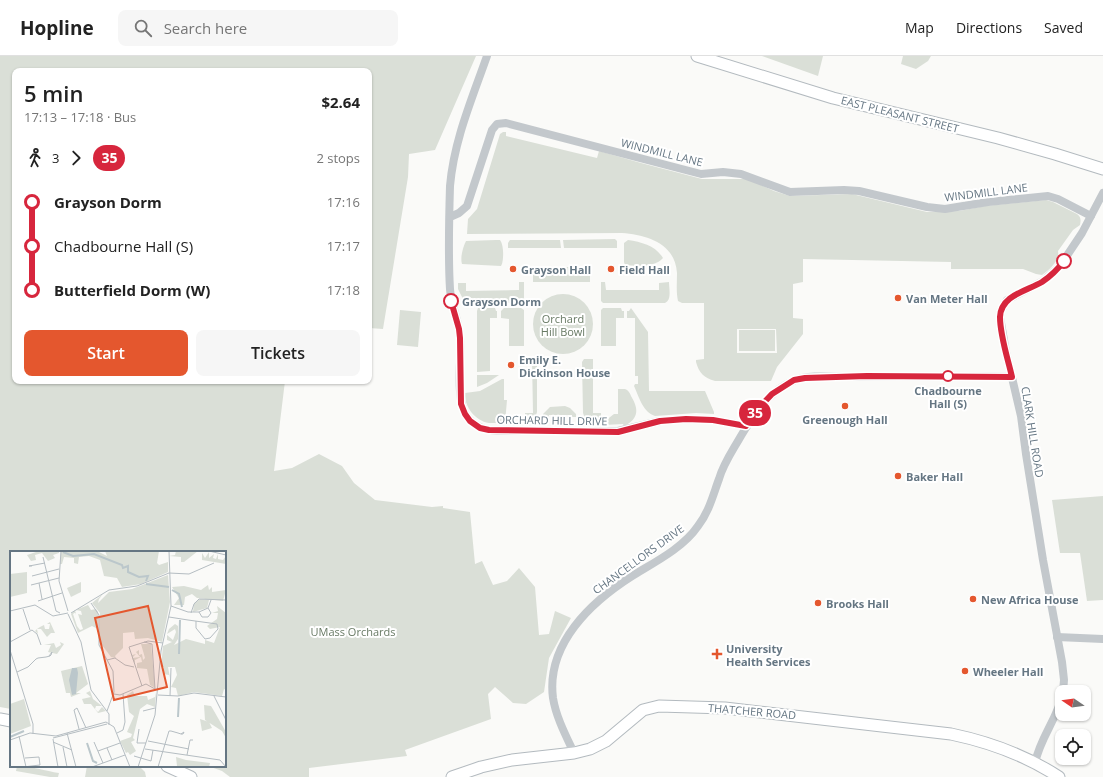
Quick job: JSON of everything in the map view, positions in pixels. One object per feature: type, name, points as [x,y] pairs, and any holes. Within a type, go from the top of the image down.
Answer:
[{"type":"street","name":"ORCHARD HILL DRIVE","points":[[487,56],[465,118],[455,152],[451,175],[450,290],[453,309],[460,334],[461,404],[465,414],[475,425],[496,431],[610,432],[624,431],[660,421],[700,419],[728,422],[746,426]]},
{"type":"street","name":"EAST PLEASANT STREET","points":[[697,56],[833,98],[998,138],[1103,169]]},
{"type":"street","name":"WINDMILL LANE","points":[[450,217],[459,213],[467,206],[492,130],[497,124],[506,123],[701,174],[722,172],[741,174],[790,192],[855,191],[927,207],[945,209],[988,202],[1048,196],[1058,199],[1091,216]]},
{"type":"street","name":"CLARK HILL ROAD","points":[[1064,685],[1062,662],[1028,468],[1021,416],[1001,326],[1001,311],[1004,305],[1014,296],[1055,272],[1073,248],[1103,194]]},
{"type":"street","points":[[746,426],[758,409],[772,394],[794,380],[805,378],[867,376],[1012,377]]},
{"type":"street","name":"CHANCELLORS DRIVE","points":[[574,753],[558,717],[552,689],[555,668],[565,642],[577,623],[592,606],[618,585],[669,553],[693,534],[707,512],[724,467],[746,426]]},
{"type":"street","points":[[1057,637],[1103,639]]},
{"type":"street","name":"THATCHER ROAD","points":[[452,777],[481,767],[512,760],[590,750],[606,741],[638,713],[647,708],[659,706],[696,706],[765,712],[943,732],[980,742],[1035,763],[1059,777]]},
{"type":"street","points":[[1035,763],[1040,745],[1055,714]]},
{"type":"street","points":[[0,719],[10,721]]},
{"type":"street","points":[[169,767],[191,777]]},
{"type":"green space","name":"UMass Orchards","points":[[0,56],[476,56],[435,150],[409,154],[408,177],[383,329],[372,328],[372,68],[12,68],[12,384],[285,384],[274,471],[292,468],[319,454],[342,466],[354,483],[375,500],[432,507],[443,506],[443,508],[470,512],[475,564],[482,561],[493,585],[507,581],[519,568],[535,587],[539,635],[549,634],[555,611],[571,618],[549,658],[544,692],[526,704],[513,703],[495,687],[488,694],[491,719],[405,750],[407,756],[309,768],[309,777],[230,777],[222,771],[211,767],[226,767],[226,551],[10,551],[10,709],[0,707]]},
{"type":"green space","points":[[762,56],[823,56],[818,76]]},
{"type":"green space","points":[[903,56],[931,56],[928,61],[916,69],[901,64]]},
{"type":"green space","points":[[506,132],[506,136],[597,158],[599,151],[702,179],[748,179],[774,191],[790,196],[852,194],[927,212],[959,211],[985,206],[1046,200],[1077,214],[1081,220],[1080,225],[1073,230],[1058,251],[1056,262],[1042,275],[1023,269],[951,269],[951,262],[803,259],[803,282],[793,284],[793,318],[803,319],[803,334],[777,367],[771,381],[715,381],[702,374],[696,362],[696,360],[704,359],[704,303],[682,303],[678,301],[677,273],[675,263],[671,254],[658,242],[641,236],[622,233],[467,234],[468,219],[477,209],[500,134]],"holes":[[[737,329],[776,329],[777,353],[737,353]]]},
{"type":"green space","points":[[615,239],[617,241],[617,248],[564,248],[563,240]]},
{"type":"green space","points":[[500,240],[503,249],[501,266],[462,264],[462,252],[466,241]]},
{"type":"green space","points":[[510,240],[560,240],[561,248],[508,248],[508,243]]},
{"type":"green space","points":[[628,240],[648,245],[657,250],[663,258],[650,265],[625,265],[624,243]]},
{"type":"green space","points":[[533,267],[590,267],[590,282],[533,282]]},
{"type":"green space","points":[[519,282],[524,282],[524,301],[521,303],[465,303],[458,289],[458,283],[466,283],[466,291],[519,290]]},
{"type":"green space","points":[[601,282],[605,282],[606,290],[659,290],[659,283],[669,282],[669,299],[665,303],[603,303],[601,301]]},
{"type":"green space","name":"Orchard Hill Bowl","points":[[557,294],[569,294],[580,299],[588,307],[593,318],[591,336],[580,349],[569,354],[557,354],[546,349],[538,341],[533,330],[533,318],[538,307],[546,299]]},
{"type":"green space","points":[[478,308],[495,308],[497,311],[497,318],[490,318],[490,371],[477,372]]},
{"type":"green space","points":[[504,308],[521,308],[524,310],[524,346],[509,346],[509,319],[501,318],[501,311]]},
{"type":"green space","points":[[603,308],[621,308],[622,311],[624,311],[624,318],[616,318],[616,346],[601,346],[601,310]]},
{"type":"green space","points":[[631,308],[648,332],[649,391],[705,391],[714,414],[696,413],[655,416],[644,408],[634,386],[635,384],[638,384],[638,376],[635,376],[635,318],[627,318],[627,311]]},
{"type":"green space","points":[[400,310],[421,312],[418,347],[397,345]]},
{"type":"green space","points":[[739,330],[775,330],[775,351],[739,351]]},
{"type":"green space","points":[[584,359],[593,359],[593,413],[601,413],[601,425],[588,424],[583,413],[582,362]]},
{"type":"green space","points":[[532,360],[537,362],[537,412],[535,419],[530,422],[525,420],[525,413],[533,413]]},
{"type":"green space","points":[[477,375],[499,375],[487,383],[477,387]]},
{"type":"green space","points":[[504,379],[504,400],[507,400],[505,423],[484,422],[475,416],[468,408],[465,393],[480,391]]},
{"type":"green space","points":[[618,389],[627,390],[634,401],[636,409],[635,417],[624,426],[623,424],[604,425],[605,421],[614,414],[618,414]]},
{"type":"green space","points":[[565,406],[570,408],[576,414],[576,417],[572,417],[572,415],[549,415],[548,418],[543,418],[543,414],[550,407]]},
{"type":"green space","points":[[1103,496],[1103,600],[1087,601],[1080,553],[1060,553],[1052,500]]},
{"type":"green space","points":[[17,767],[28,767],[59,773],[58,777],[50,777],[16,771]]},
{"type":"green space","points":[[87,767],[140,767],[145,772],[146,777],[85,777]]},
{"type":"bus line","name":"35","points":[[451,301],[457,320],[460,338],[461,404],[470,421],[480,428],[510,432],[618,432],[646,424],[678,419],[713,420],[746,426],[765,400],[783,386],[794,380],[812,377],[867,376],[1012,377],[1001,326],[1001,311],[1007,300],[1051,276],[1064,261]]},
{"type":"place","name":"Grayson Hall","points":[[513,269]]},
{"type":"place","name":"Field Hall","points":[[611,269]]},
{"type":"place","name":"Van Meter Hall","points":[[898,298]]},
{"type":"place","name":"Grayson Dorm","points":[[451,301]]},
{"type":"place","name":"Emily E. Dickinson House","points":[[511,365]]},
{"type":"place","name":"Chadbourne Hall (S)","points":[[948,376]]},
{"type":"place","name":"Greenough Hall","points":[[845,406]]},
{"type":"place","name":"Baker Hall","points":[[898,476]]},
{"type":"place","name":"New Africa House","points":[[973,599]]},
{"type":"place","name":"Brooks Hall","points":[[818,603]]},
{"type":"place","name":"University Health Services","points":[[717,654]]},
{"type":"place","name":"Wheeler Hall","points":[[965,671]]}]
